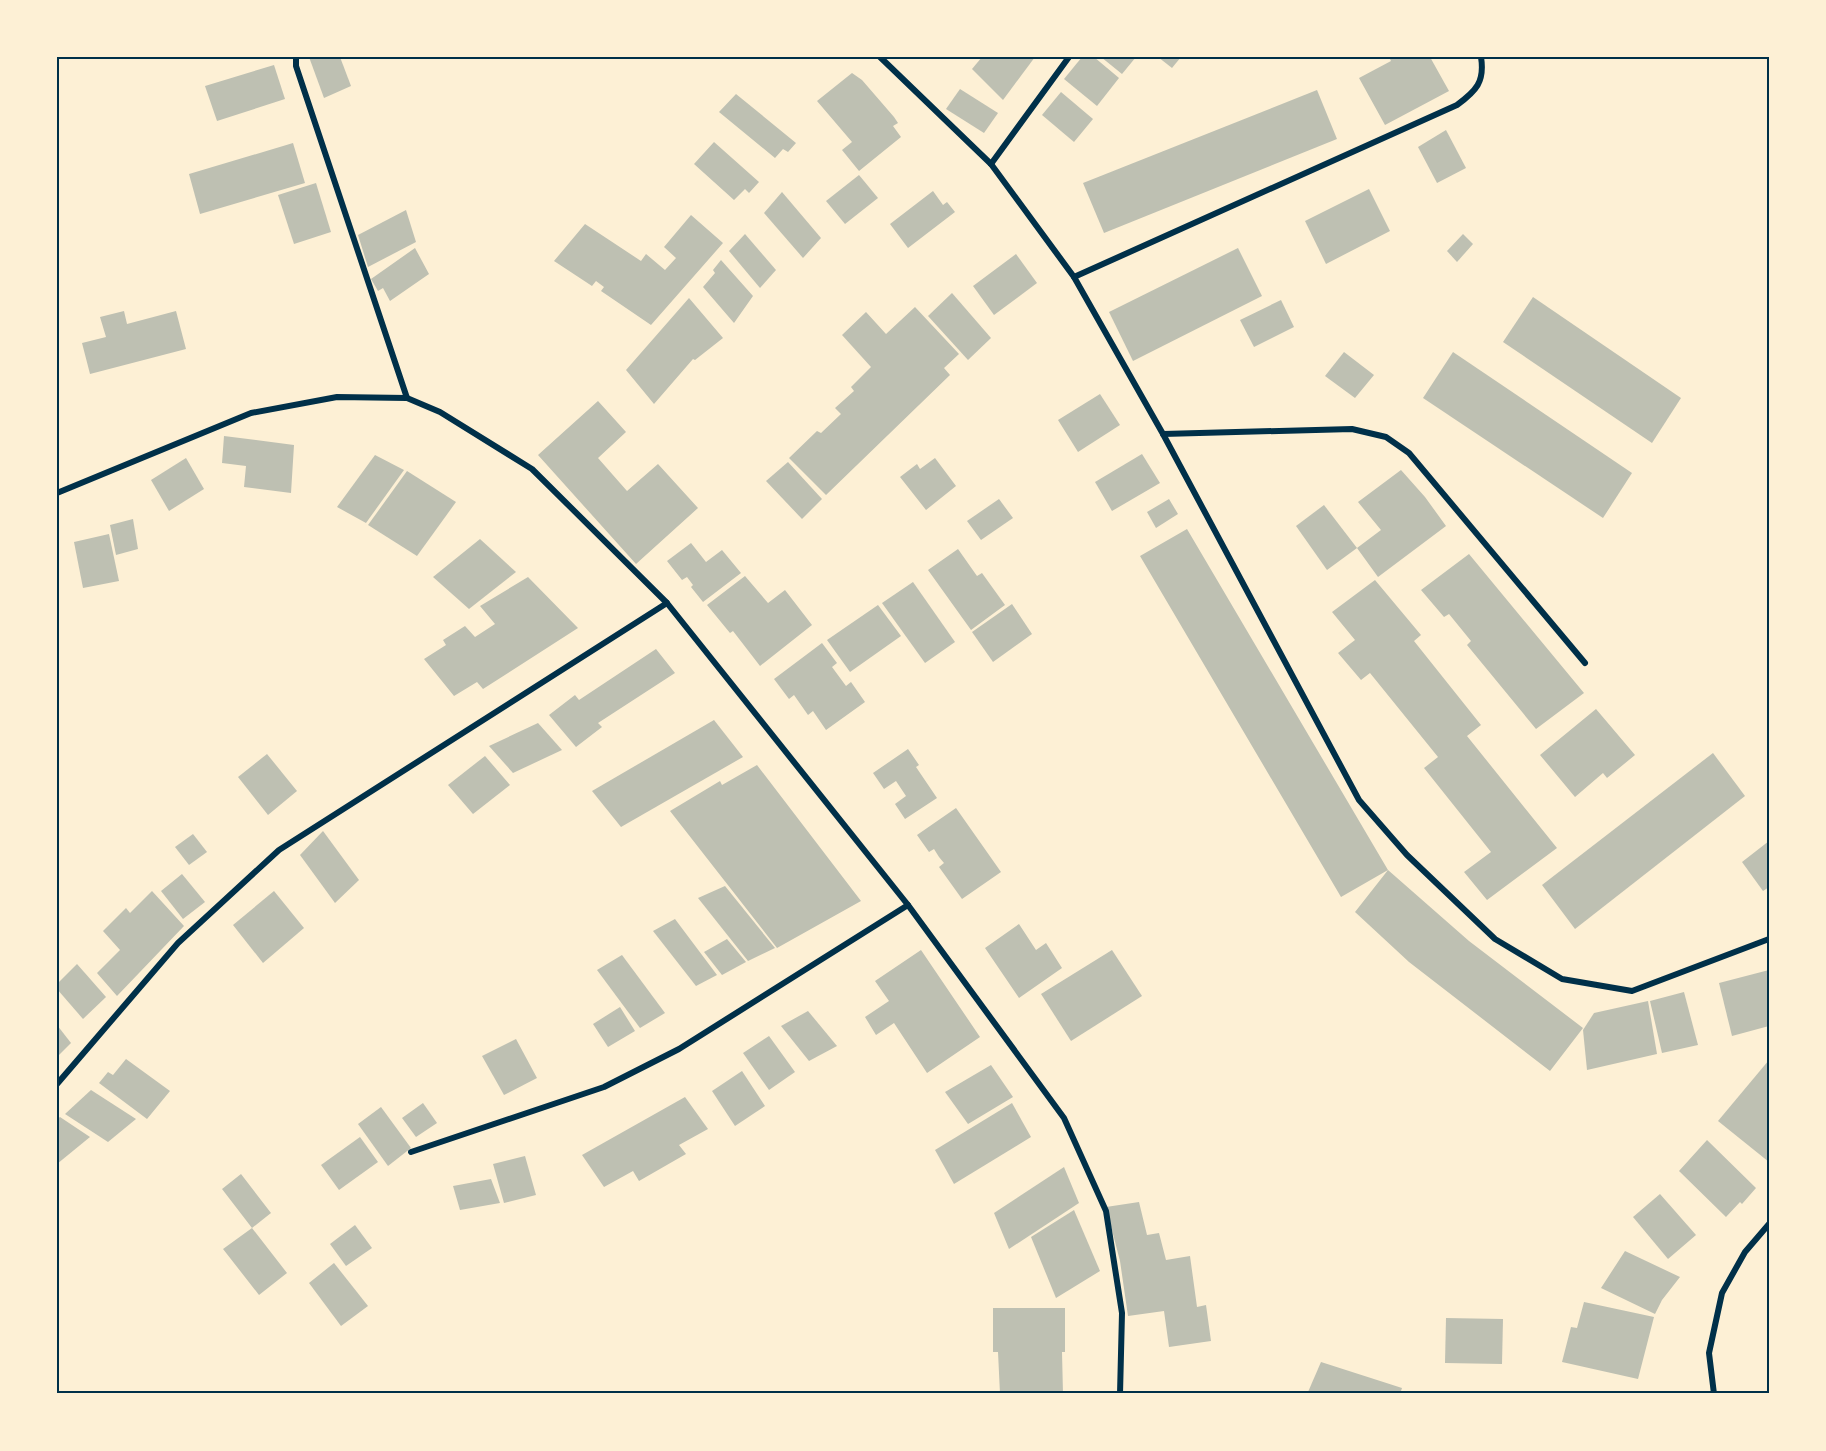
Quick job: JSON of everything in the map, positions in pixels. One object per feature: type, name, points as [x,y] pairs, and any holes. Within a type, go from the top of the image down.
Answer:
[{"type":"street","points":[[296,57],[296,66],[407,398]]},
{"type":"street","points":[[880,57],[991,164],[1074,277],[1163,434],[1359,800],[1407,855],[1495,939],[1562,979],[1632,991],[1769,939]]},
{"type":"street","points":[[991,164],[1070,57]]},
{"type":"street","points":[[1074,277],[1457,105],[1473,94],[1480,83],[1483,67],[1481,57]]},
{"type":"street","points":[[57,493],[251,413],[337,397],[407,398],[440,412],[532,469],[668,603],[908,905],[1064,1118],[1106,1211],[1122,1313],[1120,1394]]},
{"type":"street","points":[[1163,434],[1352,429],[1386,437],[1409,453],[1585,663]]},
{"type":"street","points":[[57,1084],[178,943],[279,850],[668,603]]},
{"type":"street","points":[[411,1152],[604,1087],[679,1049],[908,905]]},
{"type":"street","points":[[1714,1394],[1708,1353],[1722,1293],[1744,1252],[1769,1224]]},
{"type":"building","points":[[309,57],[340,57],[351,86],[324,98]]},
{"type":"building","points":[[982,57],[1035,57],[1003,100],[972,69]]},
{"type":"building","points":[[1082,57],[1094,57],[1119,78],[1097,106],[1064,79]]},
{"type":"building","points":[[1101,57],[1136,57],[1122,74]]},
{"type":"building","points":[[1158,57],[1181,57],[1172,68]]},
{"type":"building","points":[[1389,57],[1430,57],[1449,91],[1385,125],[1359,78],[1391,61]]},
{"type":"building","points":[[274,65],[285,99],[217,121],[205,86]]},
{"type":"building","points":[[852,73],[862,80],[894,117],[898,123],[893,126],[901,137],[859,171],[842,150],[852,142],[817,101]]},
{"type":"building","points":[[960,89],[998,113],[984,133],[946,109]]},
{"type":"building","points":[[1317,90],[1337,139],[1104,233],[1083,183]]},
{"type":"building","points":[[1061,92],[1093,119],[1074,142],[1042,115]]},
{"type":"building","points":[[736,94],[796,143],[788,152],[783,149],[775,158],[719,112]]},
{"type":"building","points":[[1446,130],[1466,168],[1437,183],[1418,147]]},
{"type":"building","points":[[714,142],[759,182],[749,193],[745,189],[734,200],[694,164]]},
{"type":"building","points":[[293,143],[305,183],[200,214],[189,174]]},
{"type":"building","points":[[859,175],[878,198],[845,224],[826,201]]},
{"type":"building","points":[[316,183],[331,232],[294,244],[278,195]]},
{"type":"building","points":[[1369,189],[1390,231],[1326,264],[1305,221]]},
{"type":"building","points":[[933,191],[943,205],[947,202],[955,212],[908,248],[890,224]]},
{"type":"building","points":[[782,192],[821,238],[803,258],[764,213]]},
{"type":"building","points":[[406,210],[416,242],[368,267],[358,235]]},
{"type":"building","points":[[691,215],[723,243],[651,325],[601,291],[604,287],[596,281],[592,286],[554,261],[585,224],[641,261],[646,254],[665,270],[676,258],[664,247]]},
{"type":"building","points":[[745,234],[776,270],[760,288],[729,251]]},
{"type":"building","points":[[1463,234],[1473,244],[1457,262],[1447,251]]},
{"type":"building","points":[[415,248],[429,274],[390,301],[383,288],[378,291],[371,279]]},
{"type":"building","points":[[1238,248],[1262,296],[1133,361],[1109,312]]},
{"type":"building","points":[[1016,254],[1037,283],[994,315],[973,286]]},
{"type":"building","points":[[721,260],[753,296],[734,323],[703,287],[715,273],[713,270]]},
{"type":"building","points":[[952,293],[991,338],[968,360],[928,316]]},
{"type":"building","points":[[1533,297],[1681,398],[1652,443],[1503,342]]},
{"type":"building","points":[[689,298],[723,338],[695,360],[693,359],[654,404],[626,370]]},
{"type":"building","points":[[1281,300],[1294,327],[1254,347],[1240,320]]},
{"type":"building","points":[[915,307],[959,354],[944,368],[950,375],[826,495],[789,458],[817,431],[821,433],[841,414],[835,408],[854,391],[851,387],[871,367],[842,335],[866,312],[886,334]]},
{"type":"building","points":[[124,311],[127,324],[176,311],[186,349],[90,374],[82,343],[106,337],[100,317]]},
{"type":"building","points":[[1344,352],[1374,375],[1355,398],[1325,376]]},
{"type":"building","points":[[1453,352],[1632,473],[1603,518],[1423,398]]},
{"type":"building","points":[[1100,394],[1120,425],[1078,452],[1058,420]]},
{"type":"building","points":[[598,401],[626,432],[598,458],[627,491],[658,464],[698,508],[636,564],[538,455]]},
{"type":"building","points":[[224,436],[294,445],[291,493],[244,487],[246,466],[222,463]]},
{"type":"building","points":[[1142,454],[1160,483],[1112,511],[1095,482]]},
{"type":"building","points":[[375,455],[404,470],[366,523],[337,507]]},
{"type":"building","points":[[186,458],[204,489],[169,511],[151,480]]},
{"type":"building","points":[[935,458],[956,486],[926,510],[900,477],[917,464],[920,469]]},
{"type":"building","points":[[788,462],[822,499],[802,519],[766,481]]},
{"type":"building","points":[[1401,470],[1446,526],[1378,577],[1357,548],[1381,530],[1358,502]]},
{"type":"building","points":[[407,471],[456,502],[417,556],[368,525]]},
{"type":"building","points":[[999,499],[1013,518],[981,540],[967,521]]},
{"type":"building","points":[[1169,499],[1178,514],[1156,528],[1147,512]]},
{"type":"building","points":[[1324,505],[1357,548],[1327,570],[1296,526]]},
{"type":"building","points":[[133,519],[138,549],[116,555],[110,525]]},
{"type":"building","points":[[1187,529],[1388,870],[1341,897],[1140,556]]},
{"type":"building","points":[[109,534],[119,581],[83,588],[74,542]]},
{"type":"building","points":[[480,539],[516,572],[469,609],[433,577]]},
{"type":"building","points":[[691,543],[706,562],[722,550],[741,573],[703,602],[691,587],[693,585],[687,577],[682,580],[667,561]]},
{"type":"building","points":[[958,549],[977,576],[982,573],[1005,605],[971,630],[928,570]]},
{"type":"building","points":[[1469,554],[1584,693],[1536,729],[1467,645],[1471,641],[1449,614],[1444,617],[1421,590]]},
{"type":"building","points":[[745,576],[768,603],[785,590],[812,625],[760,666],[733,631],[730,633],[707,605]]},
{"type":"building","points":[[528,577],[578,628],[483,689],[477,682],[454,696],[424,659],[446,645],[443,640],[465,626],[475,637],[495,624],[480,606]]},
{"type":"building","points":[[1375,580],[1421,635],[1414,641],[1481,725],[1467,736],[1557,848],[1487,900],[1464,872],[1491,852],[1424,768],[1438,757],[1370,673],[1361,680],[1338,653],[1355,640],[1332,612]]},
{"type":"building","points":[[913,582],[955,642],[925,663],[882,603]]},
{"type":"building","points":[[1012,604],[1032,634],[993,662],[972,632]]},
{"type":"building","points":[[878,605],[901,636],[850,672],[827,640]]},
{"type":"building","points":[[822,643],[837,663],[832,667],[846,686],[851,682],[865,702],[826,730],[813,711],[808,715],[794,695],[789,699],[774,679]]},
{"type":"building","points":[[656,649],[675,673],[598,723],[602,727],[576,747],[549,715],[575,695],[579,700]]},
{"type":"building","points":[[1596,709],[1635,755],[1607,778],[1603,773],[1575,797],[1540,755]]},
{"type":"building","points":[[714,720],[743,757],[621,827],[592,791]]},
{"type":"building","points":[[538,723],[562,750],[513,773],[489,746]]},
{"type":"building","points":[[908,749],[919,765],[916,767],[937,798],[905,819],[895,804],[906,796],[896,781],[884,789],[873,773]]},
{"type":"building","points":[[1713,753],[1745,796],[1575,929],[1542,885]]},
{"type":"building","points":[[267,754],[297,791],[268,815],[238,777]]},
{"type":"building","points":[[485,756],[510,785],[473,814],[448,785]]},
{"type":"building","points":[[757,765],[861,901],[777,948],[670,811],[720,781],[722,785]]},
{"type":"building","points":[[956,808],[1001,872],[962,899],[939,867],[944,863],[934,849],[929,852],[917,835]]},
{"type":"building","points":[[323,831],[359,880],[335,903],[300,855]]},
{"type":"building","points":[[193,834],[207,852],[189,865],[175,847]]},
{"type":"building","points":[[1769,841],[1769,887],[1763,891],[1742,862]]},
{"type":"building","points":[[1388,870],[1469,941],[1583,1028],[1550,1071],[1409,962],[1355,912]]},
{"type":"building","points":[[182,874],[205,902],[183,919],[161,891]]},
{"type":"building","points":[[725,886],[775,948],[748,961],[698,898]]},
{"type":"building","points":[[152,891],[184,926],[117,996],[97,973],[120,950],[103,931],[126,908],[130,913]]},
{"type":"building","points":[[274,891],[304,928],[263,963],[233,925]]},
{"type":"building","points":[[675,919],[717,975],[696,986],[653,931]]},
{"type":"building","points":[[1019,924],[1036,950],[1046,943],[1062,968],[1019,998],[985,948]]},
{"type":"building","points":[[727,939],[746,962],[722,975],[704,952]]},
{"type":"building","points":[[921,950],[980,1037],[927,1073],[894,1023],[876,1035],[865,1017],[889,1001],[875,981]]},
{"type":"building","points":[[1112,950],[1142,996],[1071,1041],[1041,994]]},
{"type":"building","points":[[622,955],[665,1013],[640,1028],[597,970]]},
{"type":"building","points":[[77,964],[106,997],[83,1019],[57,989],[57,984]]},
{"type":"building","points":[[1769,970],[1769,1026],[1732,1036],[1719,983]]},
{"type":"building","points":[[1684,992],[1698,1045],[1662,1053],[1650,1001]]},
{"type":"building","points":[[1648,1001],[1657,1054],[1587,1070],[1583,1030],[1594,1013]]},
{"type":"building","points":[[620,1007],[635,1031],[608,1047],[593,1024]]},
{"type":"building","points":[[808,1011],[837,1046],[809,1061],[781,1026]]},
{"type":"building","points":[[57,1025],[71,1043],[57,1057]]},
{"type":"building","points":[[769,1036],[795,1072],[769,1090],[743,1053]]},
{"type":"building","points":[[516,1039],[537,1078],[504,1095],[482,1056]]},
{"type":"building","points":[[126,1059],[170,1091],[147,1119],[99,1083],[108,1072],[113,1075]]},
{"type":"building","points":[[1769,1060],[1769,1162],[1718,1121]]},
{"type":"building","points":[[991,1065],[1013,1097],[968,1124],[945,1092]]},
{"type":"building","points":[[742,1071],[765,1106],[735,1126],[712,1091]]},
{"type":"building","points":[[91,1090],[136,1119],[108,1142],[65,1114]]},
{"type":"building","points":[[685,1097],[708,1129],[679,1145],[686,1154],[639,1181],[633,1171],[604,1187],[582,1155]]},
{"type":"building","points":[[423,1103],[437,1123],[416,1137],[402,1118]]},
{"type":"building","points":[[1012,1103],[1031,1137],[954,1184],[935,1150]]},
{"type":"building","points":[[381,1107],[411,1148],[388,1166],[358,1124]]},
{"type":"building","points":[[60,1117],[90,1137],[57,1164],[57,1119]]},
{"type":"building","points":[[360,1137],[378,1162],[339,1190],[321,1165]]},
{"type":"building","points":[[1707,1140],[1756,1188],[1726,1217],[1679,1171]]},
{"type":"building","points":[[525,1156],[536,1195],[504,1203],[493,1164]]},
{"type":"building","points":[[1064,1167],[1079,1203],[1009,1249],[994,1213]]},
{"type":"building","points":[[241,1174],[271,1213],[252,1228],[222,1189]]},
{"type":"building","points":[[491,1179],[500,1203],[460,1210],[453,1186]]},
{"type":"building","points":[[1660,1194],[1696,1235],[1668,1259],[1633,1217]]},
{"type":"building","points":[[1139,1202],[1147,1235],[1159,1233],[1166,1260],[1190,1256],[1197,1307],[1206,1305],[1211,1341],[1169,1347],[1164,1311],[1128,1316],[1120,1261],[1106,1207]]},
{"type":"building","points":[[1074,1210],[1100,1271],[1056,1298],[1031,1237]]},
{"type":"building","points":[[355,1225],[372,1248],[346,1266],[330,1244]]},
{"type":"building","points":[[252,1228],[287,1273],[259,1295],[223,1249]]},
{"type":"building","points":[[1625,1251],[1680,1277],[1662,1300],[1655,1314],[1601,1288]]},
{"type":"building","points":[[334,1263],[368,1306],[341,1326],[309,1283]]},
{"type":"building","points":[[1584,1302],[1654,1317],[1638,1379],[1562,1362],[1571,1327],[1577,1328]]},
{"type":"building","points":[[993,1308],[1065,1308],[1065,1352],[1062,1352],[1063,1394],[1000,1394],[998,1352],[993,1352]]},
{"type":"building","points":[[1446,1318],[1503,1319],[1502,1364],[1445,1363]]},
{"type":"building","points":[[1321,1362],[1402,1388],[1401,1391],[1399,1394],[1313,1394],[1308,1392]]}]
